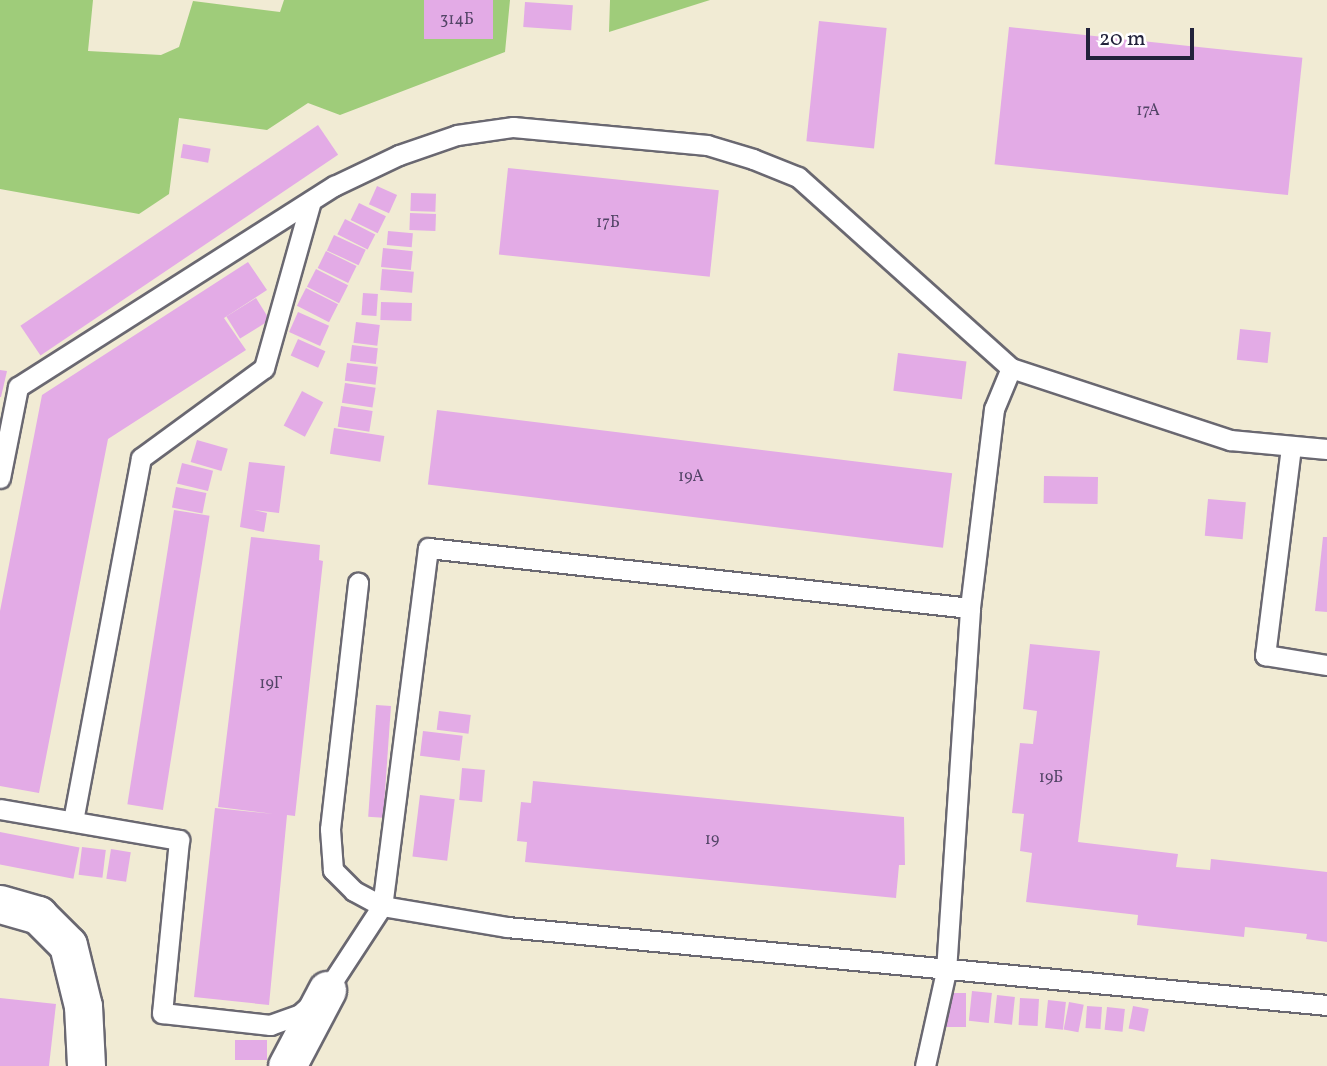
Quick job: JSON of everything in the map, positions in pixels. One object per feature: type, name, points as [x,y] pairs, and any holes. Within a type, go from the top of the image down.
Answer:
[{"type":"street","points":[[0,904],[38,915],[68,945],[83,1006],[86,1066]]},
{"type":"street","points":[[291,1063],[327,990]]},
{"type":"lane","points":[[0,478],[18,387],[311,201],[399,155],[457,135],[513,127],[708,145],[798,177],[1011,368],[1230,440],[1327,449]]},
{"type":"lane","points":[[73,821],[141,458],[264,368],[311,201]]},
{"type":"lane","points":[[925,1066],[946,971],[970,608],[994,408],[1011,368]]},
{"type":"lane","points":[[1291,447],[1265,655],[1327,665]]},
{"type":"lane","points":[[0,809],[179,839],[162,1013],[270,1025],[300,1014],[327,990],[382,906],[428,548],[970,608]]},
{"type":"lane","points":[[358,583],[330,829],[333,870],[354,891],[382,906],[507,926],[946,971],[1327,1004]]},
{"type":"green space","points":[[0,0],[93,0],[88,51],[161,55],[179,47],[193,1],[280,12],[284,0],[510,0],[505,52],[340,115],[308,103],[267,130],[179,118],[169,194],[139,214],[0,189]]},
{"type":"green space","points":[[610,0],[710,0],[609,32]]},
{"type":"building","points":[[424,0],[493,0],[493,39],[424,39]]},
{"type":"building","points":[[525,2],[573,5],[571,30],[523,27]]},
{"type":"building","points":[[819,21],[887,28],[874,148],[806,141]]},
{"type":"building","points":[[1009,27],[1302,58],[1288,195],[995,164]]},
{"type":"building","points":[[318,125],[338,155],[41,356],[20,326]]},
{"type":"building","points":[[183,144],[211,149],[208,163],[181,158]]},
{"type":"building","points":[[508,168],[719,190],[710,277],[499,255]]},
{"type":"building","points":[[377,186],[397,195],[389,213],[369,204]]},
{"type":"building","points":[[411,193],[436,194],[435,212],[410,211]]},
{"type":"building","points":[[359,203],[386,216],[378,233],[351,220]]},
{"type":"building","points":[[410,213],[436,214],[435,231],[409,230]]},
{"type":"building","points":[[345,219],[375,234],[368,250],[337,234]]},
{"type":"building","points":[[388,231],[413,233],[412,247],[387,245]]},
{"type":"building","points":[[334,235],[366,250],[359,265],[327,250]]},
{"type":"building","points":[[383,248],[413,251],[411,270],[381,267]]},
{"type":"building","points":[[326,251],[357,266],[348,283],[318,268]]},
{"type":"building","points":[[248,262],[267,290],[224,318],[246,350],[108,439],[39,793],[0,786],[0,611],[42,395]]},
{"type":"building","points":[[316,269],[348,285],[339,303],[307,287]]},
{"type":"building","points":[[382,269],[414,272],[412,293],[380,290]]},
{"type":"building","points":[[306,288],[338,304],[329,322],[297,306]]},
{"type":"building","points":[[363,293],[378,294],[376,316],[361,315]]},
{"type":"building","points":[[256,298],[270,320],[240,339],[226,317]]},
{"type":"building","points":[[381,302],[412,303],[411,321],[380,320]]},
{"type":"building","points":[[298,312],[329,326],[320,346],[289,332]]},
{"type":"building","points":[[356,322],[380,325],[377,346],[353,343]]},
{"type":"building","points":[[1240,329],[1271,332],[1268,363],[1237,360]]},
{"type":"building","points":[[298,339],[325,351],[318,368],[291,355]]},
{"type":"building","points":[[352,345],[378,348],[376,364],[350,361]]},
{"type":"building","points":[[898,353],[966,361],[962,399],[893,391]]},
{"type":"building","points":[[347,363],[378,367],[376,385],[345,381]]},
{"type":"building","points":[[0,370],[7,371],[1,397],[0,397]]},
{"type":"building","points":[[345,383],[376,388],[372,408],[342,403]]},
{"type":"building","points":[[302,391],[323,402],[305,437],[284,425]]},
{"type":"building","points":[[341,406],[373,411],[369,432],[338,427]]},
{"type":"building","points":[[437,410],[952,473],[943,548],[428,484]]},
{"type":"building","points":[[334,428],[384,436],[380,462],[330,454]]},
{"type":"building","points":[[197,440],[228,449],[221,471],[191,462]]},
{"type":"building","points":[[249,462],[285,466],[279,513],[254,510],[267,513],[264,532],[240,527]]},
{"type":"building","points":[[182,463],[213,471],[208,491],[177,483]]},
{"type":"building","points":[[1044,476],[1098,477],[1098,504],[1044,503]]},
{"type":"building","points":[[176,487],[206,493],[202,514],[172,508]]},
{"type":"building","points":[[1208,499],[1246,502],[1243,539],[1205,536]]},
{"type":"building","points":[[174,510],[210,516],[163,810],[127,804]]},
{"type":"building","points":[[251,537],[320,545],[319,560],[323,561],[295,816],[287,815],[269,1005],[194,997],[215,808],[274,814],[218,807]]},
{"type":"building","points":[[1323,537],[1327,537],[1327,612],[1315,611]]},
{"type":"building","points":[[1030,644],[1100,651],[1078,842],[1178,854],[1176,867],[1210,870],[1211,859],[1327,872],[1327,942],[1306,939],[1307,934],[1245,927],[1244,937],[1137,925],[1138,915],[1026,902],[1032,853],[1020,851],[1024,814],[1012,813],[1020,743],[1033,744],[1037,711],[1023,709]]},
{"type":"building","points":[[376,705],[391,706],[383,818],[368,817]]},
{"type":"building","points":[[439,711],[471,715],[468,734],[437,730]]},
{"type":"building","points":[[423,731],[463,736],[460,761],[420,756]]},
{"type":"building","points":[[462,768],[485,770],[482,802],[459,800]]},
{"type":"building","points":[[533,781],[904,817],[905,865],[899,865],[896,898],[525,862],[527,842],[517,841],[521,802],[531,803]]},
{"type":"building","points":[[420,795],[455,799],[447,861],[412,857]]},
{"type":"building","points":[[0,832],[80,847],[73,879],[0,865]]},
{"type":"building","points":[[82,847],[106,850],[102,878],[79,875]]},
{"type":"building","points":[[111,849],[131,852],[126,882],[106,879]]},
{"type":"building","points":[[972,991],[992,993],[989,1023],[969,1021]]},
{"type":"building","points":[[945,993],[966,993],[966,1027],[945,1027]]},
{"type":"building","points":[[997,995],[1015,997],[1012,1025],[994,1023]]},
{"type":"building","points":[[0,998],[56,1004],[49,1066],[0,1066]]},
{"type":"building","points":[[1020,998],[1039,999],[1038,1026],[1019,1025]]},
{"type":"building","points":[[1048,1000],[1066,1002],[1063,1030],[1045,1028]]},
{"type":"building","points":[[1069,1002],[1084,1005],[1078,1032],[1064,1029]]},
{"type":"building","points":[[1087,1006],[1102,1007],[1100,1029],[1085,1028]]},
{"type":"building","points":[[1133,1006],[1149,1009],[1144,1032],[1129,1029]]},
{"type":"building","points":[[1107,1007],[1125,1009],[1122,1032],[1105,1030]]},
{"type":"building","points":[[235,1040],[267,1040],[267,1060],[235,1060]]}]
